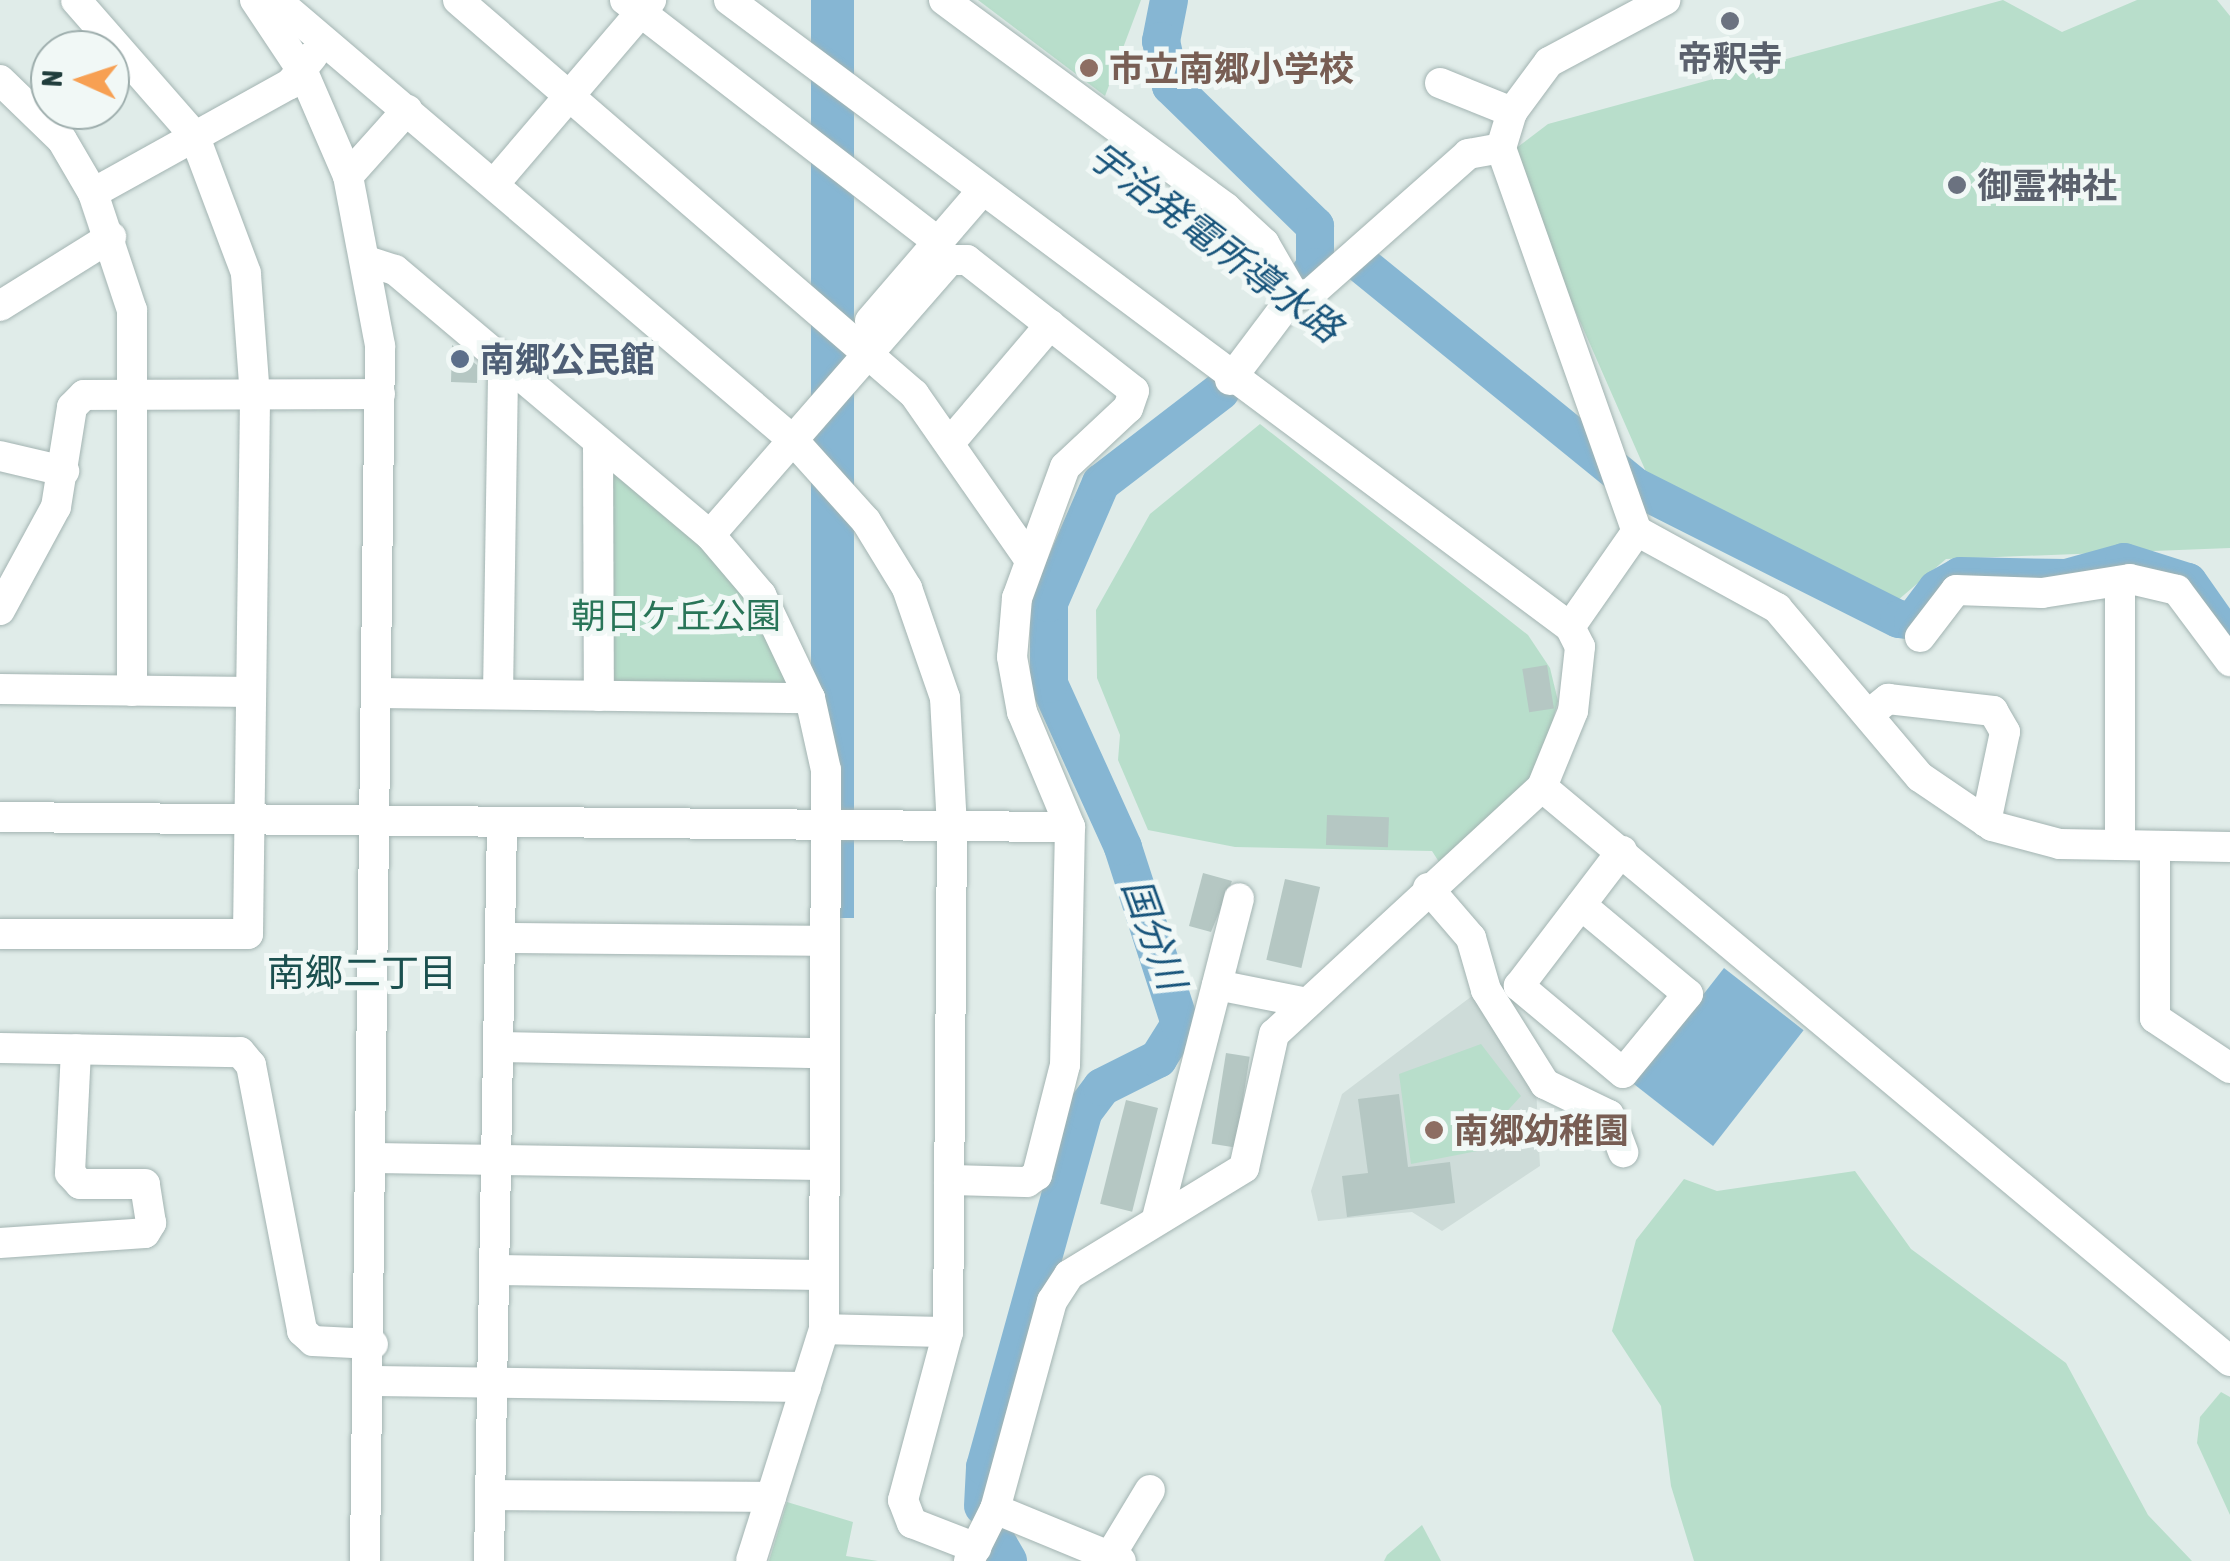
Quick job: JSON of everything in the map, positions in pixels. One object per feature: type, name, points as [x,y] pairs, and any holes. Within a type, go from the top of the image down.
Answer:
[{"type":"street","points":[[0,934],[248,934],[255,397],[246,273],[194,136],[76,0]]},
{"type":"street","points":[[255,0],[304,72],[348,176],[370,262],[380,394],[373,1344],[364,1561]]},
{"type":"street","points":[[276,0],[793,440],[866,520],[907,588],[945,698],[952,826],[948,1332],[903,1500],[912,1523],[972,1554],[995,1509],[1052,1302],[1098,1251],[1244,1168],[1274,1034],[1303,1002],[1542,787],[1574,711],[1580,647],[1570,627],[1230,380],[728,0]]},
{"type":"street","points":[[458,0],[870,352],[953,439],[1027,556]]},
{"type":"street","points":[[944,0],[1226,208],[1264,243],[1294,296]]},
{"type":"street","points":[[1665,0],[1550,62],[1512,112],[1500,148],[1637,531],[1777,608],[1920,777],[1986,822],[2042,841],[2230,847]]},
{"type":"street","points":[[494,184],[570,96],[639,4],[938,242]]},
{"type":"street","points":[[94,194],[304,72],[332,46]]},
{"type":"street","points":[[0,80],[62,140],[94,194],[132,310],[136,398],[132,690]]},
{"type":"street","points":[[1440,83],[1512,112]]},
{"type":"street","points":[[348,176],[407,110]]},
{"type":"street","points":[[1230,380],[1294,296],[1310,294],[1468,154],[1500,148]]},
{"type":"street","points":[[870,352],[869,322],[981,192]]},
{"type":"street","points":[[0,306],[111,238]]},
{"type":"street","points":[[710,535],[950,260],[967,260],[1050,325],[1134,399],[1065,467],[1027,556],[1012,658],[1022,712],[1070,827],[1065,1065],[1037,1174],[1027,1182],[949,1180]]},
{"type":"street","points":[[370,262],[395,270],[710,535],[761,594],[810,698],[826,824],[821,1165],[824,1328],[750,1561]]},
{"type":"street","points":[[953,439],[1050,325]]},
{"type":"street","points":[[498,694],[503,360]]},
{"type":"street","points":[[0,610],[36,558],[64,471],[72,407],[84,395],[136,398],[380,394]]},
{"type":"street","points":[[598,443],[598,696]]},
{"type":"street","points":[[0,456],[64,471]]},
{"type":"street","points":[[1570,627],[1637,531]]},
{"type":"street","points":[[2120,581],[2120,846]]},
{"type":"street","points":[[1920,636],[1956,590],[2042,593],[2120,581],[2177,590],[2230,661]]},
{"type":"street","points":[[0,689],[251,692]]},
{"type":"street","points":[[378,693],[810,698]]},
{"type":"street","points":[[1868,714],[1888,699],[1993,711],[2004,732],[1986,822]]},
{"type":"street","points":[[1542,787],[2230,1361]]},
{"type":"street","points":[[0,817],[1070,827]]},
{"type":"street","points":[[489,1561],[495,1495],[502,822]]},
{"type":"street","points":[[2154,846],[2156,1018],[2230,1068]]},
{"type":"street","points":[[1581,905],[1688,994],[1623,1073],[1519,986],[1622,851]]},
{"type":"street","points":[[1428,888],[1471,938],[1486,990],[1544,1084],[1609,1114],[1623,1152]]},
{"type":"street","points":[[1157,1218],[1239,898]]},
{"type":"street","points":[[501,938],[824,941]]},
{"type":"street","points":[[1217,985],[1303,1002]]},
{"type":"street","points":[[500,1046],[823,1053]]},
{"type":"street","points":[[0,1048],[240,1052],[251,1066],[302,1331],[312,1341],[373,1344]]},
{"type":"street","points":[[0,1243],[145,1233],[151,1222],[145,1184],[80,1184],[70,1173],[76,1049]]},
{"type":"street","points":[[374,1158],[821,1165]]},
{"type":"street","points":[[497,1270],[821,1275]]},
{"type":"street","points":[[824,1328],[948,1332]]},
{"type":"street","points":[[372,1381],[806,1387]]},
{"type":"street","points":[[995,1509],[1115,1559],[1150,1490]]},
{"type":"street","points":[[495,1495],[771,1497]]},
{"type":"shaded area","name":"南郷幼稚園","points":[[1480,990],[1536,1087],[1540,1166],[1442,1231],[1412,1212],[1318,1221],[1311,1191],[1342,1094]]},
{"type":"green space","name":"市立南郷小学校","points":[[978,0],[1141,0],[1105,96]]},
{"type":"green space","points":[[2003,0],[2062,32],[2137,0],[2217,0],[2230,16],[2230,548],[1946,559],[1884,612],[1654,490],[1507,155],[1548,124]]},
{"type":"green space","points":[[1260,424],[1528,635],[1550,668],[1558,701],[1539,771],[1439,862],[1432,851],[1235,847],[1148,830],[1118,760],[1120,735],[1097,678],[1096,610],[1150,514]]},
{"type":"green space","name":"朝日ケ丘公園","points":[[621,472],[717,556],[796,675],[786,688],[615,685],[606,675],[606,478]]},
{"type":"green space","points":[[1481,1044],[1521,1096],[1499,1120],[1503,1146],[1411,1164],[1399,1074]]},
{"type":"green space","points":[[1855,1171],[1911,1249],[2066,1363],[2148,1515],[2192,1561],[1694,1561],[1671,1486],[1661,1406],[1612,1331],[1636,1240],[1684,1179],[1717,1191]]},
{"type":"green space","points":[[2221,1392],[2230,1397],[2230,1515],[2197,1443],[2200,1417]]},
{"type":"green space","points":[[787,1502],[853,1522],[846,1556],[878,1561],[769,1561]]},
{"type":"green space","points":[[1422,1525],[1441,1561],[1384,1561],[1387,1555]]},
{"type":"water","points":[[811,0],[854,0],[854,918],[811,918]]},
{"type":"water","points":[[1724,968],[1804,1030],[1713,1146],[1633,1084]]},
{"type":"building","name":"南郷公民館","points":[[452,345],[477,365],[477,383],[451,382]]},
{"type":"building","points":[[1547,665],[1554,708],[1529,712],[1522,669]]},
{"type":"building","points":[[1327,815],[1389,817],[1388,847],[1326,845]]},
{"type":"building","points":[[1203,873],[1232,881],[1211,932],[1189,926]]},
{"type":"building","points":[[1285,879],[1320,887],[1301,968],[1266,960]]},
{"type":"building","points":[[1226,1053],[1250,1057],[1235,1148],[1212,1144]]},
{"type":"building","points":[[1399,1094],[1408,1167],[1450,1162],[1455,1203],[1347,1217],[1342,1176],[1368,1173],[1358,1099]]},
{"type":"building","points":[[1126,1100],[1158,1108],[1132,1212],[1100,1204]]},
{"type":"waterway","name":"国分川","points":[[1169,0],[1161,41],[1171,86],[1315,226],[1315,267],[1301,285]]},
{"type":"waterway","points":[[1355,259],[1636,487],[1899,619],[1913,621],[1937,589],[1960,576],[2066,578],[2124,562],[2188,582],[2230,642]]},
{"type":"waterway","name":"国分川","points":[[983,1506],[985,1467],[1084,1111],[1102,1087],[1158,1059],[1180,1024],[1123,847],[1049,684],[1049,603],[1101,483],[1221,391]]},
{"type":"waterway","name":"国分川","points":[[996,1540],[1008,1561]]},
{"type":"place","name":"帝釈寺","points":[[1730,21]]},
{"type":"place","name":"市立南郷小学校","points":[[1089,68]]},
{"type":"place","name":"御霊神社","points":[[1957,185]]},
{"type":"place","name":"南郷公民館","points":[[460,359]]},
{"type":"place","name":"南郷幼稚園","points":[[1434,1130]]},
{"type":"district","name":"南郷二丁目","points":[[362,973]]},
{"type":"water label","name":"宇治発電所導水路","points":[[1215,242]]}]
